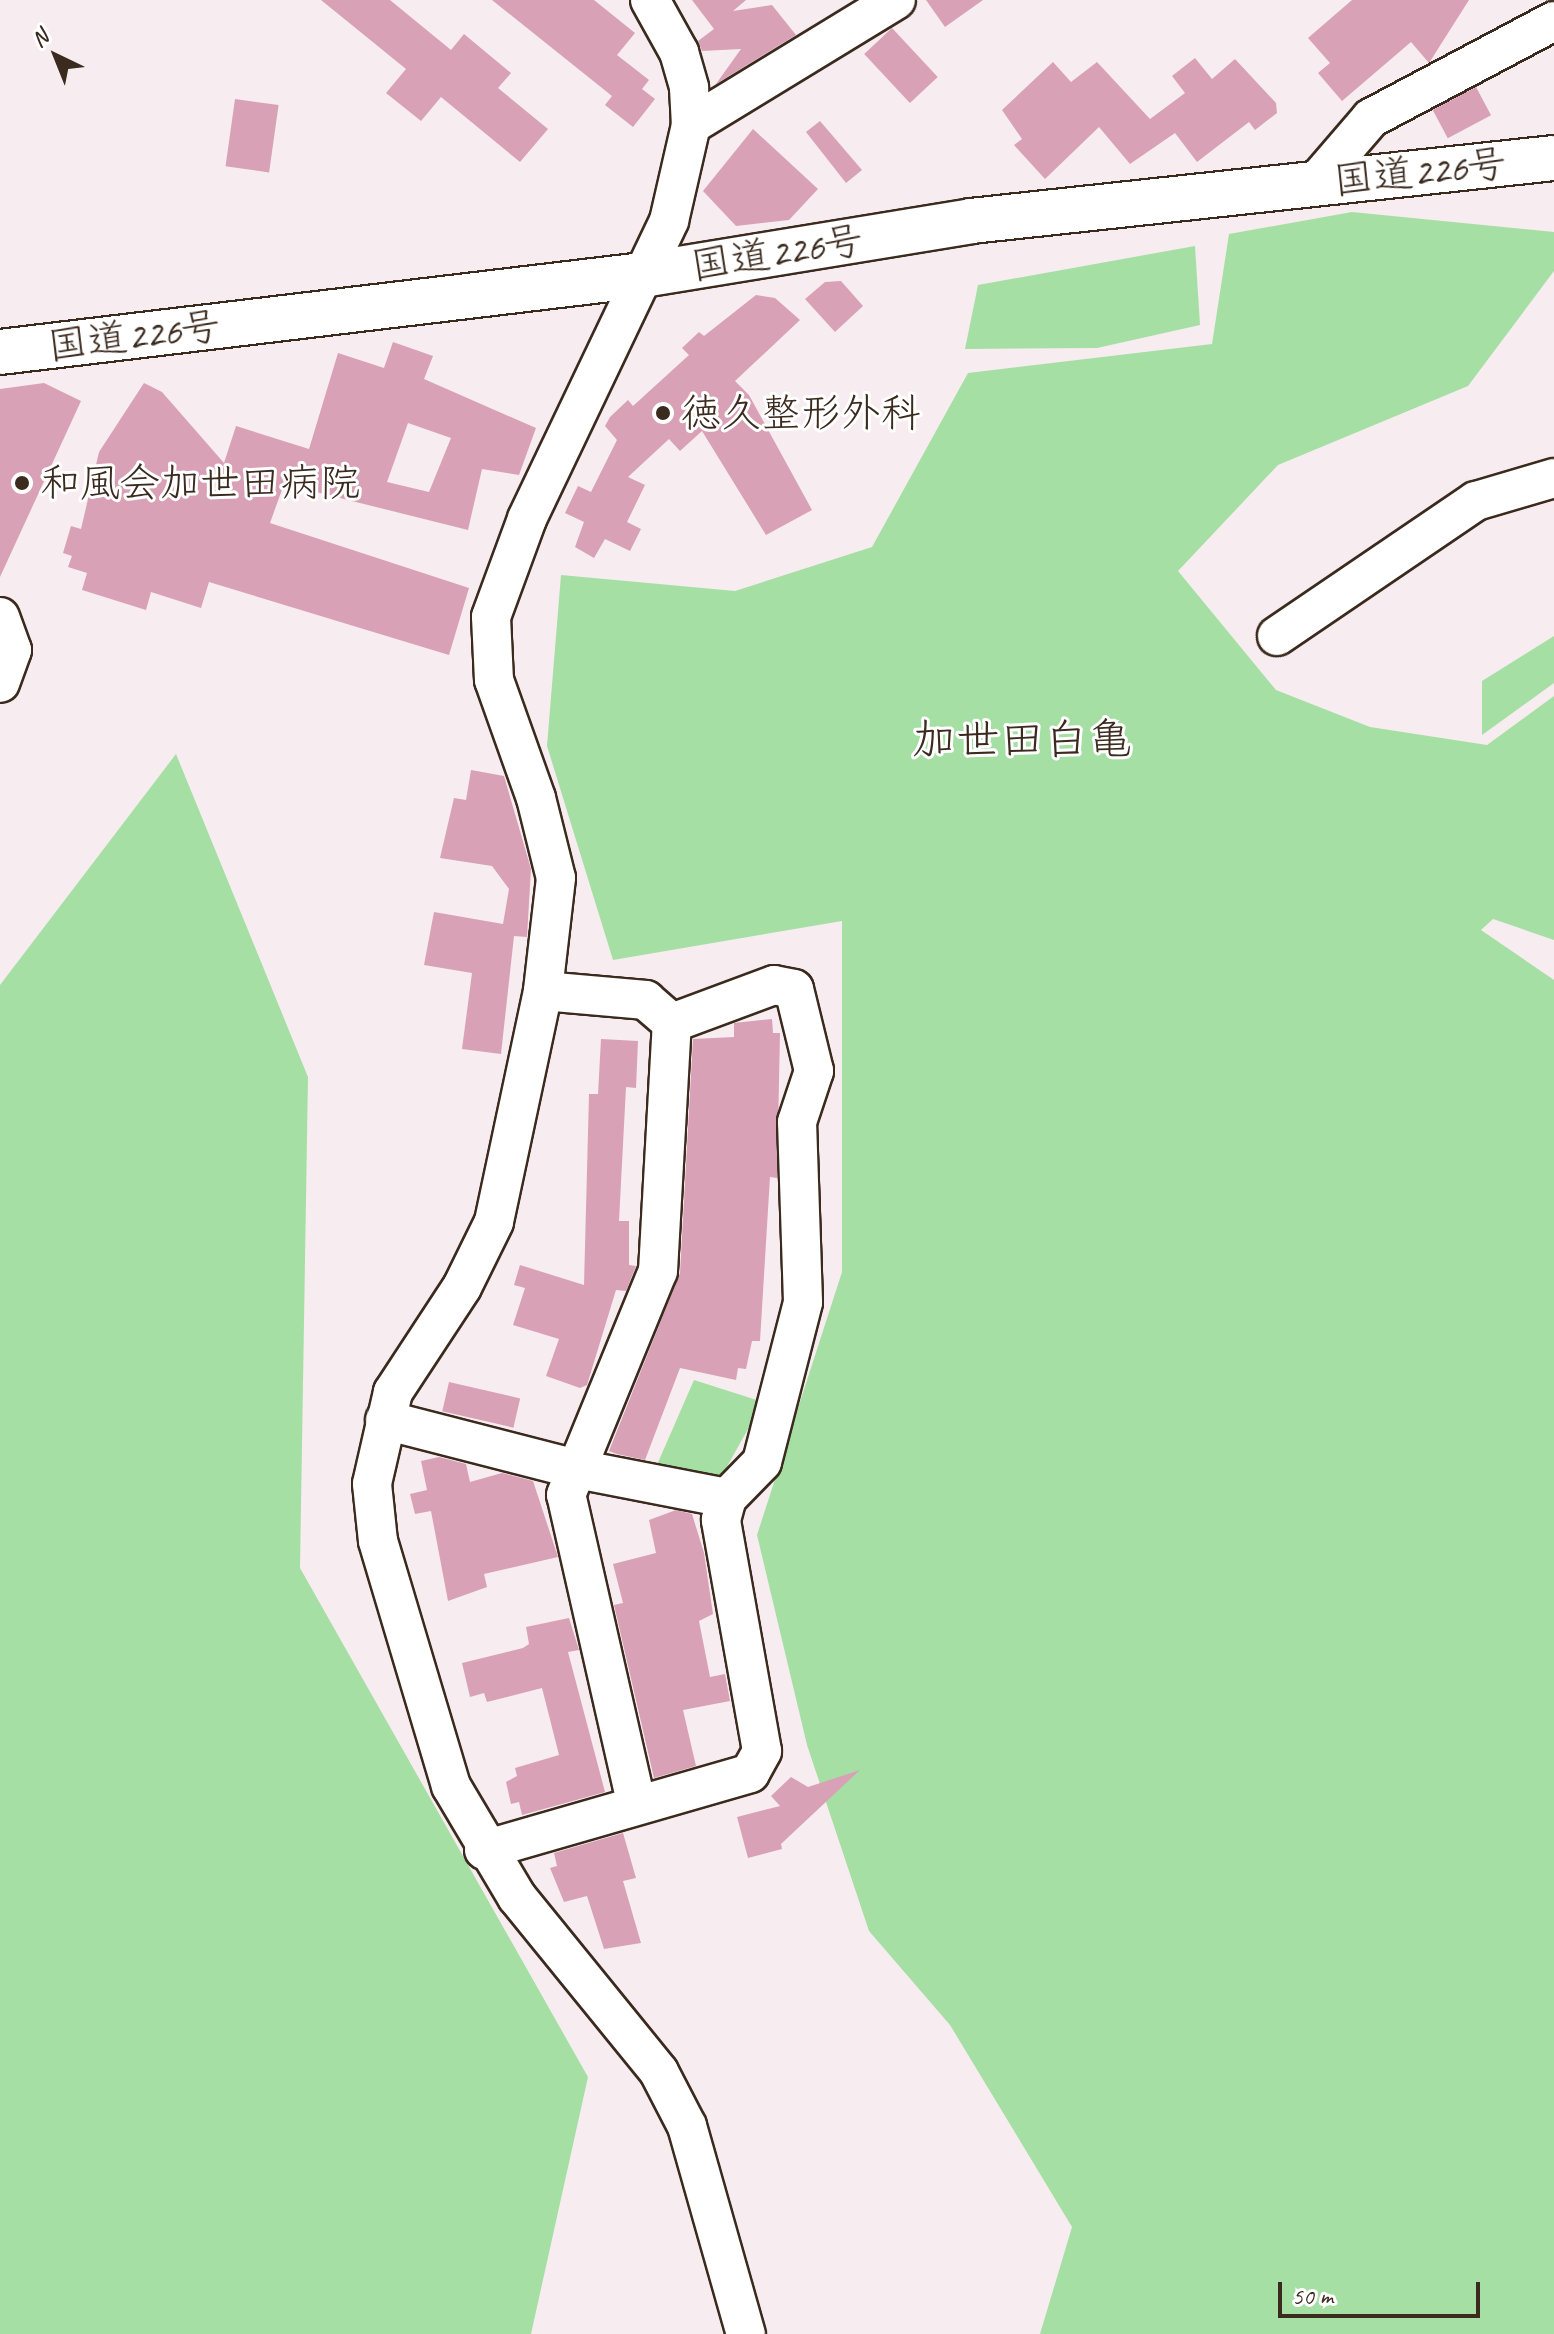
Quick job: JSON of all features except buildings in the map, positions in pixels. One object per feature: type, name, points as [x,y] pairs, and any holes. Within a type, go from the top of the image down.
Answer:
[{"type":"highway","name":"国道226号","points":[[0,352],[643,275],[971,221],[1540,159]]},
{"type":"street","points":[[691,125],[896,0]]},
{"type":"street","points":[[655,2],[679,52],[691,125],[669,221],[527,519],[491,617],[494,680],[536,798],[556,878],[543,991],[494,1222],[462,1287],[393,1392],[372,1484],[378,1541],[424,1713],[451,1786],[484,1850],[659,2072],[687,2126],[746,2334]]},
{"type":"street","points":[[1316,182],[1371,118],[1554,21]]},
{"type":"street","points":[[1277,636],[1476,501],[1554,478]]},
{"type":"street","points":[[0,617],[12,650],[0,683]]},
{"type":"street","points":[[484,1850],[636,1802],[750,1773],[762,1751],[721,1520],[727,1498],[762,1462],[803,1302],[797,1122],[814,1071],[794,989],[774,985],[672,1023]]},
{"type":"street","points":[[543,991],[646,1000],[672,1023]]},
{"type":"street","points":[[636,1802],[566,1495],[572,1468],[658,1271],[672,1023]]},
{"type":"street","points":[[385,1420],[572,1468],[727,1498]]},
{"type":"green space","points":[[1352,212],[1554,232],[1554,271],[1468,386],[1278,465],[1178,571],[1276,690],[1370,727],[1487,745],[1554,696],[1554,940],[1493,919],[1481,930],[1554,980],[1554,2334],[1040,2334],[1072,2227],[950,2025],[869,1931],[807,1745],[757,1535],[842,1272],[842,921],[613,960],[547,746],[561,575],[735,591],[872,547],[968,373],[1212,344],[1229,234]]},
{"type":"green space","points":[[1195,246],[1200,325],[1097,348],[965,349],[978,285]]},
{"type":"green space","points":[[1554,636],[1554,683],[1482,735],[1482,681]]},
{"type":"green space","points":[[176,754],[308,1077],[300,1568],[588,2077],[531,2334],[0,2334],[0,985]]},
{"type":"green space","points":[[694,1380],[763,1402],[719,1481],[656,1467]]},
{"type":"place","name":"徳久整形外科","points":[[663,413]]},
{"type":"place","name":"和風会加世田病院","points":[[22,483]]},
{"type":"district","name":"加世田白亀","points":[[1022,740]]}]
